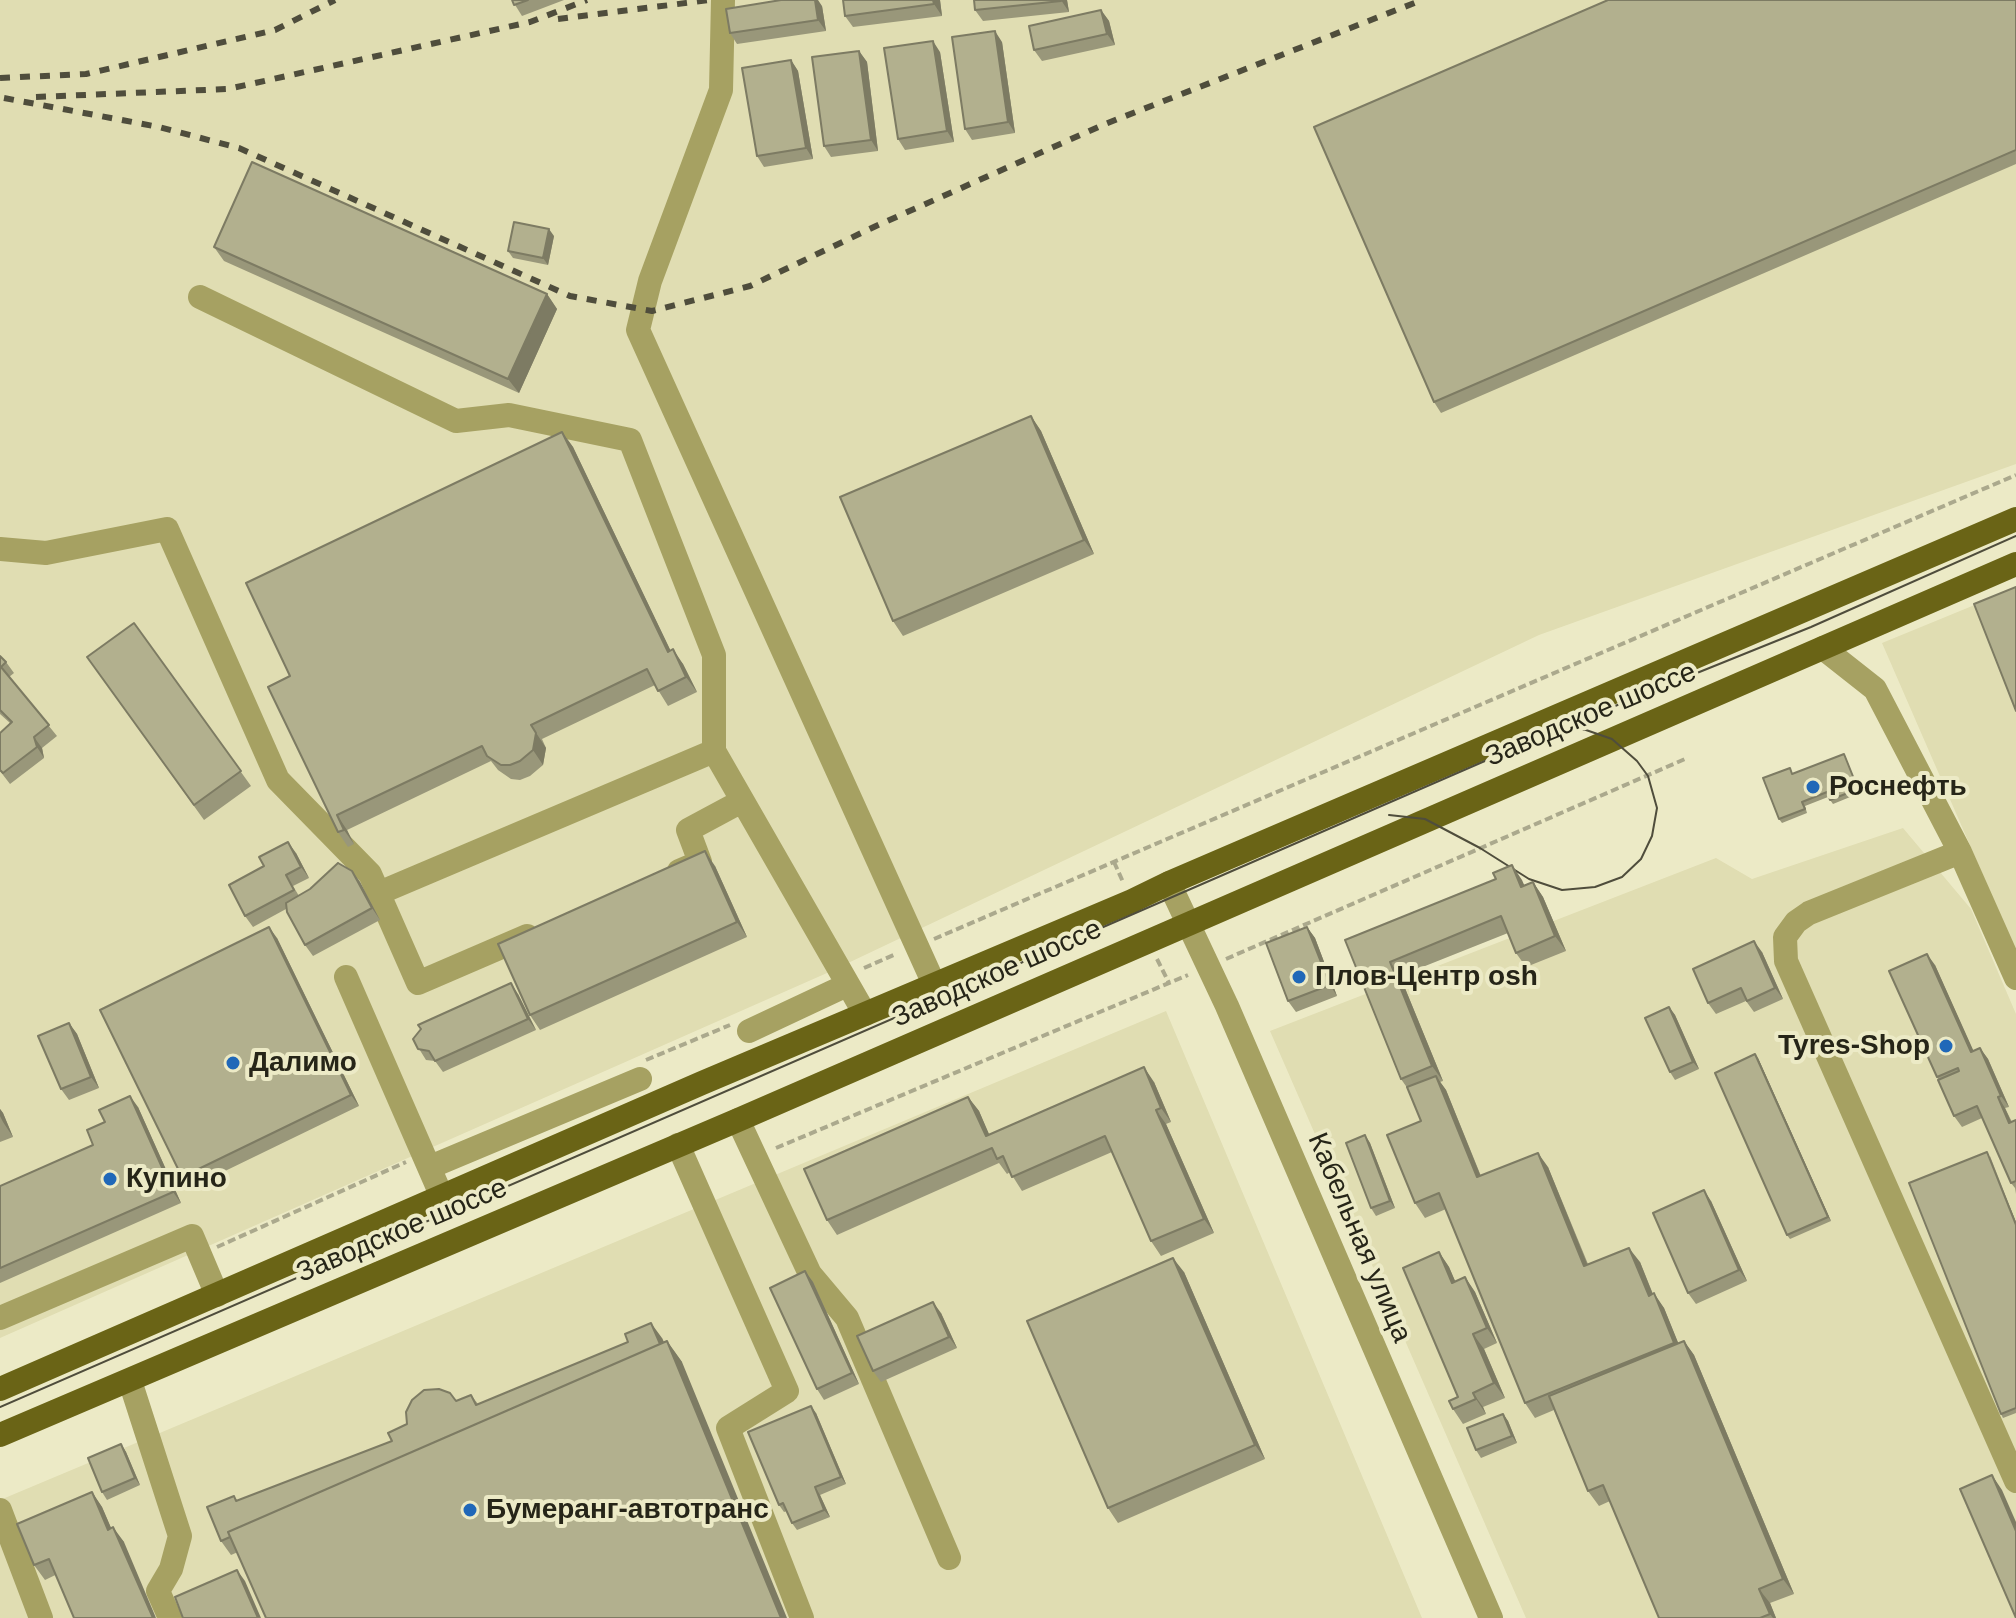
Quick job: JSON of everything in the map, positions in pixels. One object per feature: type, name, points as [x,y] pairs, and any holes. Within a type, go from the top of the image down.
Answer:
[{"type":"main road","name":"Заводское шоссе","points":[[0,1389],[2016,519]]},
{"type":"main road","name":"Заводское шоссе","points":[[0,1435],[738,1120],[2016,564]]},
{"type":"main road","points":[[1803,611],[1823,648]]},
{"type":"street","points":[[723,0],[721,90],[650,281],[638,330],[934,984]]},
{"type":"street","points":[[200,297],[456,421],[509,415],[630,440],[714,655],[714,751],[865,1014]]},
{"type":"street","points":[[0,549],[46,553],[167,529],[278,780],[370,874],[418,983],[545,929]]},
{"type":"street","points":[[1823,648],[1875,689],[1960,852],[2016,978]]},
{"type":"street","points":[[379,893],[714,751]]},
{"type":"street","points":[[658,880],[700,862],[688,830],[742,801]]},
{"type":"street","points":[[1960,852],[1809,913],[1796,922],[1785,937],[1786,961],[2016,1481]]},
{"type":"street","name":"Кабельная улица","points":[[1169,883],[1190,922],[1491,1618]]},
{"type":"street","points":[[346,977],[442,1197]]},
{"type":"street","points":[[746,1025],[845,981]]},
{"type":"street","points":[[427,1160],[640,1070]]},
{"type":"street","points":[[738,1120],[810,1274],[847,1318],[949,1558]]},
{"type":"street","points":[[678,1145],[787,1391],[728,1428],[802,1618]]},
{"type":"street","points":[[0,1318],[192,1236],[217,1295]]},
{"type":"street","points":[[130,1381],[180,1536],[171,1569],[158,1591],[170,1618]]},
{"type":"street","points":[[0,1510],[41,1618]]},
{"type":"path","points":[[845,981],[915,946],[2016,475]]},
{"type":"path","points":[[640,1070],[746,1025]]},
{"type":"path","points":[[200,1255],[427,1160]]},
{"type":"shaded area","points":[[0,0],[2016,0],[2016,464],[1539,635],[827,973],[0,1338]]},
{"type":"shaded area","points":[[2016,588],[2016,951],[1882,643]]},
{"type":"shaded area","points":[[1903,828],[1971,909],[2016,1014],[2016,1618],[1526,1618],[1270,1031],[1716,858],[1752,879]]},
{"type":"shaded area","points":[[1166,1011],[1422,1618],[0,1618],[0,1500]]},
{"type":"building","points":[[781,0],[815,0],[818,20],[730,33],[726,9]]},
{"type":"building","points":[[843,0],[933,0],[934,4],[845,16]]},
{"type":"building","points":[[974,0],[1061,0],[1061,1],[975,10]]},
{"type":"building","points":[[1608,0],[2016,0],[2016,150],[1434,402],[1314,127]]},
{"type":"building","points":[[1101,10],[1107,34],[1034,50],[1029,26]]},
{"type":"building","points":[[995,31],[1008,122],[965,129],[952,37]]},
{"type":"building","points":[[933,41],[947,131],[898,139],[884,48]]},
{"type":"building","points":[[859,51],[871,140],[824,146],[812,57]]},
{"type":"building","points":[[791,60],[806,148],[757,156],[742,68]]},
{"type":"building","points":[[252,162],[547,294],[508,379],[214,247]]},
{"type":"building","points":[[514,222],[549,229],[543,258],[508,251]]},
{"type":"building","points":[[1031,416],[1084,540],[893,621],[840,497]]},
{"type":"building","points":[[562,432],[668,652],[673,649],[686,677],[658,691],[647,669],[531,725],[536,733],[533,750],[520,761],[501,765],[487,756],[482,746],[337,815],[344,830],[338,832],[268,687],[290,676],[246,583]]},
{"type":"building","points":[[2016,587],[2016,711],[1974,604]]},
{"type":"building","points":[[134,623],[241,771],[194,805],[87,657]]},
{"type":"building","points":[[0,656],[6,662],[1,667],[49,725],[34,737],[37,747],[3,773],[0,770],[0,733],[12,722],[0,710]]},
{"type":"building","name":"Роснефть","points":[[1844,754],[1858,789],[1830,800],[1827,792],[1802,802],[1805,809],[1779,819],[1763,778],[1790,768],[1792,774]]},
{"type":"building","points":[[288,842],[301,867],[286,875],[294,890],[245,916],[229,885],[264,866],[259,857]]},
{"type":"building","points":[[705,851],[737,922],[530,1015],[498,944]]},
{"type":"building","points":[[338,863],[352,871],[372,908],[305,945],[287,912],[286,903],[310,889]]},
{"type":"building","points":[[1512,865],[1521,887],[1533,882],[1555,936],[1516,953],[1501,916],[1390,962],[1432,1066],[1401,1079],[1345,940],[1496,879],[1493,873]]},
{"type":"building","name":"Далимо","points":[[269,927],[351,1095],[182,1177],[100,1010]]},
{"type":"building","points":[[1307,927],[1330,985],[1288,1001],[1266,943]]},
{"type":"building","points":[[1754,941],[1775,988],[1747,1001],[1741,988],[1708,1003],[1693,969]]},
{"type":"building","points":[[1927,954],[1971,1052],[1980,1048],[2009,1123],[2016,1120],[2016,1181],[2011,1183],[1977,1106],[1954,1116],[1938,1080],[1959,1071],[1958,1068],[1937,1077],[1889,971]]},
{"type":"building","name":"Далимо","points":[[511,983],[528,1019],[435,1061],[429,1051],[418,1049],[413,1039],[421,1029],[418,1025]]},
{"type":"building","points":[[1669,1007],[1693,1062],[1670,1072],[1645,1018]]},
{"type":"building","points":[[69,1023],[91,1077],[61,1089],[38,1036]]},
{"type":"building","points":[[1755,1054],[1828,1217],[1787,1235],[1715,1073]]},
{"type":"building","points":[[1144,1067],[1161,1108],[1156,1110],[1204,1219],[1151,1241],[1105,1136],[1012,1177],[1003,1156],[997,1159],[992,1148],[827,1220],[804,1169],[968,1097],[986,1136]]},
{"type":"building","points":[[1436,1076],[1477,1177],[1538,1153],[1584,1266],[1629,1248],[1649,1296],[1654,1293],[1674,1343],[1525,1403],[1439,1193],[1415,1203],[1387,1135],[1421,1121],[1407,1087]]},
{"type":"building","name":"Купино","points":[[130,1096],[173,1192],[0,1268],[0,1186],[93,1145],[87,1130],[105,1122],[99,1110]]},
{"type":"building","points":[[1365,1135],[1390,1201],[1371,1208],[1346,1143]]},
{"type":"building","points":[[1987,1152],[2016,1225],[2016,1408],[2001,1414],[1909,1183]]},
{"type":"building","points":[[1704,1190],[1739,1270],[1688,1293],[1653,1213]]},
{"type":"building","points":[[1439,1252],[1452,1283],[1465,1277],[1487,1328],[1473,1334],[1494,1383],[1473,1393],[1476,1399],[1453,1409],[1449,1401],[1458,1397],[1403,1268]]},
{"type":"building","points":[[1173,1258],[1255,1445],[1108,1508],[1027,1321]]},
{"type":"building","points":[[805,1271],[852,1373],[817,1389],[770,1288]]},
{"type":"building","points":[[933,1302],[949,1337],[873,1371],[857,1336]]},
{"type":"building","points":[[651,1323],[660,1344],[228,1532],[230,1537],[221,1541],[207,1507],[234,1496],[236,1501],[392,1441],[388,1433],[407,1424],[406,1412],[412,1400],[424,1390],[439,1389],[450,1393],[456,1401],[471,1395],[476,1405],[628,1342],[625,1334]]},
{"type":"building","points":[[667,1341],[781,1618],[266,1618],[228,1532]]},
{"type":"building","points":[[1684,1341],[1783,1579],[1759,1589],[1770,1614],[1760,1618],[1659,1618],[1603,1485],[1588,1491],[1549,1396]]},
{"type":"building","points":[[811,1406],[841,1477],[815,1487],[824,1510],[792,1523],[783,1503],[779,1505],[748,1432]]},
{"type":"building","points":[[1503,1414],[1512,1436],[1476,1450],[1467,1428]]},
{"type":"building","points":[[121,1444],[135,1478],[102,1492],[88,1458]]},
{"type":"building","points":[[1992,1475],[2016,1531],[2016,1618],[1960,1489]]},
{"type":"building","points":[[92,1492],[108,1530],[113,1527],[153,1618],[74,1618],[49,1559],[34,1565],[17,1524]]},
{"type":"building","points":[[237,1570],[258,1618],[183,1618],[175,1597]]},
{"type":"tram line","points":[[0,1407],[1563,727],[1811,627],[2016,536]]},
{"type":"tram line","points":[[1389,815],[1425,819],[1529,879],[1562,890],[1595,887],[1622,877],[1641,859],[1652,836],[1657,808],[1648,776],[1637,761],[1612,739],[1586,730],[1564,727]]},
{"type":"railway","points":[[0,78],[86,74],[275,30],[335,0]]},
{"type":"railway","points":[[36,97],[228,89],[530,22],[587,0]]},
{"type":"railway","points":[[558,19],[710,0]]},
{"type":"railway","points":[[4,98],[159,127],[239,148],[570,296],[652,311],[750,286],[1105,124],[1422,0]]},
{"type":"place","name":"Роснефть","points":[[1813,787]]},
{"type":"place","name":"Плов-Центр osh","points":[[1299,977]]},
{"type":"place","name":"Tyres-Shop","points":[[1946,1046]]},
{"type":"place","name":"Далимо","points":[[233,1063]]},
{"type":"place","name":"Купино","points":[[110,1179]]},
{"type":"place","name":"Бумеранг-автотранс","points":[[470,1510]]}]
